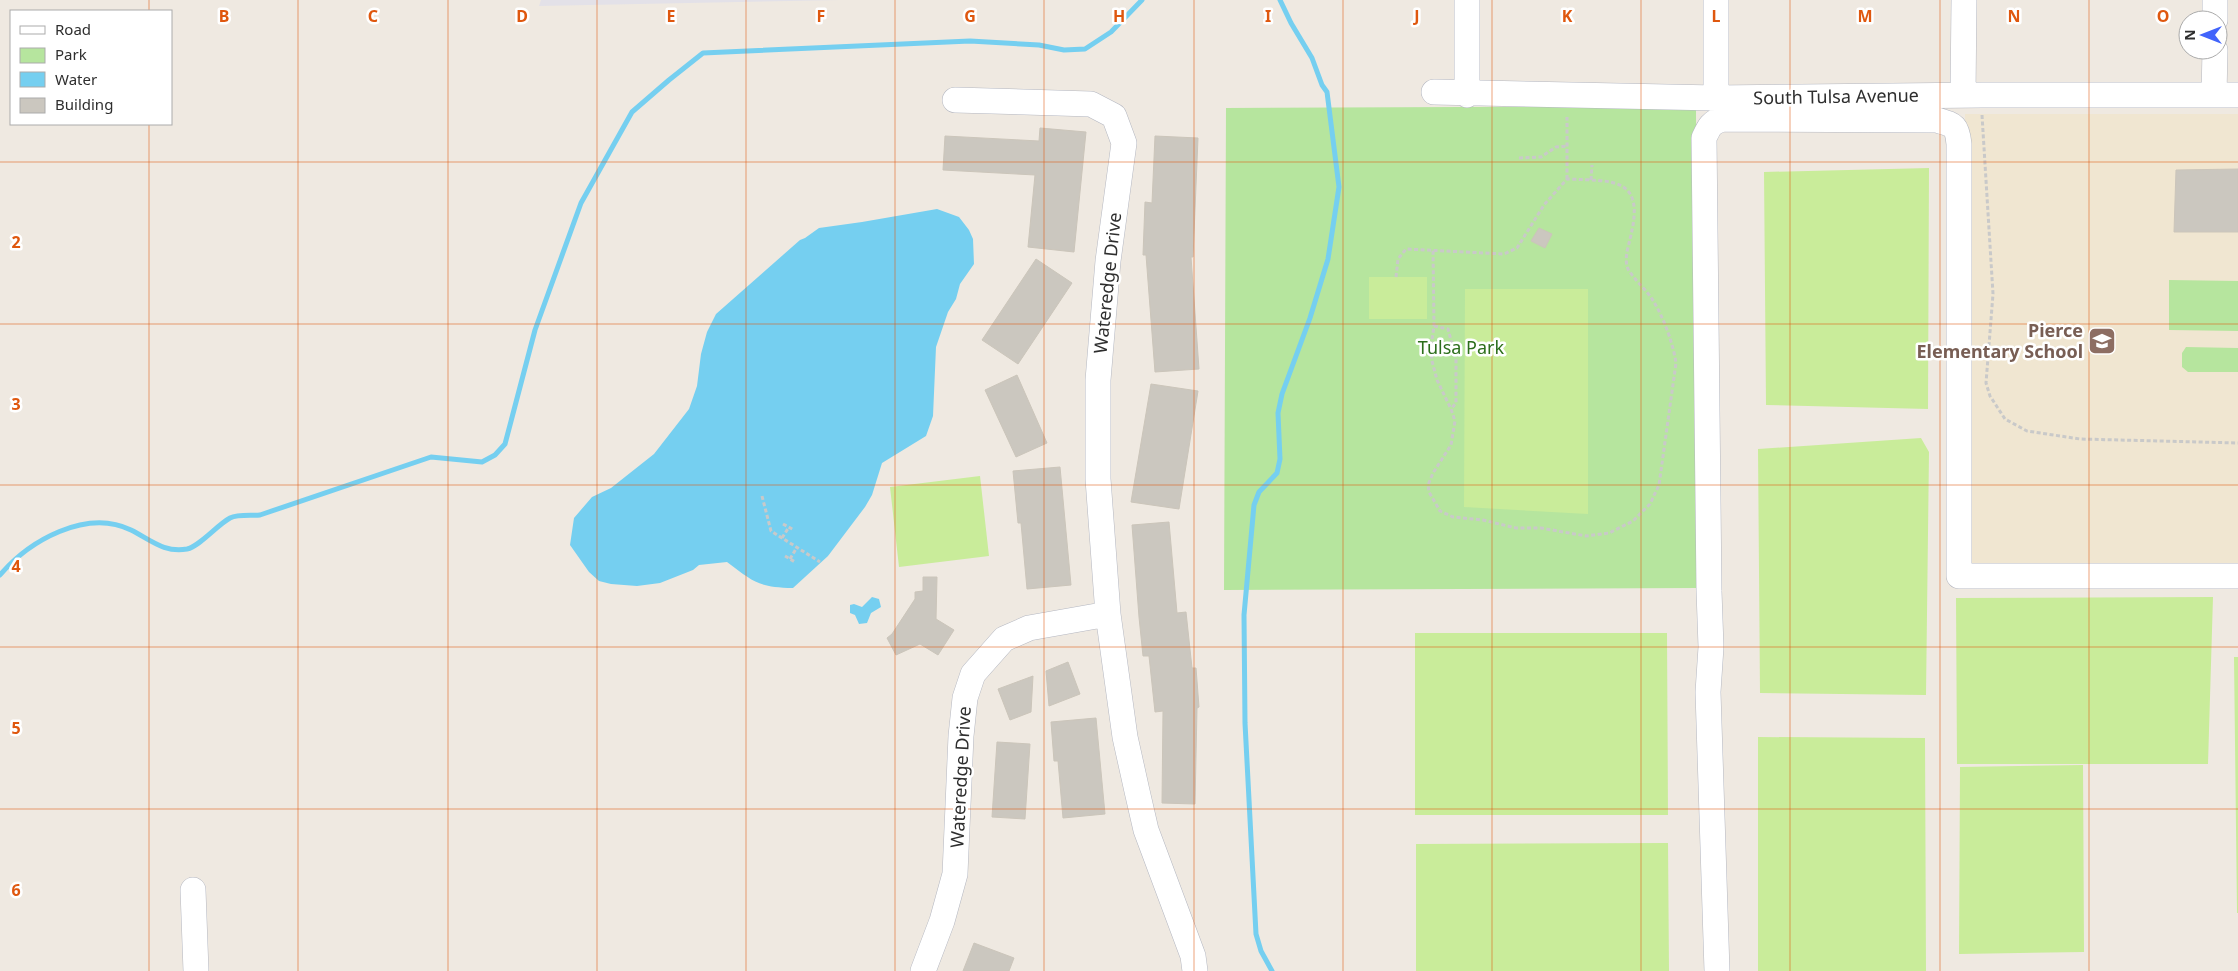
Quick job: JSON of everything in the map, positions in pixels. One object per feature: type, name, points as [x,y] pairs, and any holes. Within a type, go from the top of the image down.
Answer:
[{"type":"street","points":[[1467,0],[1467,94]]},
{"type":"street","points":[[1716,0],[1716,98]]},
{"type":"street","points":[[1964,0],[1972,95]]},
{"type":"street","points":[[2218,60],[2226,94]]},
{"type":"street","name":"South Tulsa Avenue","points":[[1434,92],[1716,98],[2226,94]]},
{"type":"street","name":"Wateredge Drive","points":[[955,100],[1091,104],[1114,116],[1124,143],[1108,261],[1098,380],[1098,478],[1108,614],[1125,737],[1146,830],[1193,956],[1194,971]]},
{"type":"street","points":[[1716,971],[1708,692],[1711,647],[1704,138],[1709,126],[1714,121],[1723,119],[1937,120],[1950,123],[1957,130],[1959,144],[1959,576],[2238,576]]},
{"type":"street","name":"Wateredge Drive","points":[[923,971],[942,921],[955,874],[961,736],[965,698],[973,674],[1004,639],[1029,628],[1108,614]]},
{"type":"street","points":[[193,890],[196,971]]},
{"type":"path","points":[[1972,95],[1993,294],[1986,383],[1990,396],[2005,419],[2027,431],[2080,439],[2238,442]]},
{"type":"path","points":[[1396,277],[1398,259],[1406,249],[1504,254],[1517,248],[1544,205],[1567,179],[1567,117]]},
{"type":"path","points":[[1519,158],[1541,157],[1556,147],[1567,146]]},
{"type":"path","points":[[1591,180],[1592,165]]},
{"type":"path","points":[[1433,250],[1434,326],[1432,346],[1434,367],[1437,380],[1455,421],[1454,438],[1428,485],[1434,504],[1440,511],[1453,517],[1483,520],[1516,528],[1541,528],[1586,536],[1604,534],[1621,529],[1633,522],[1650,504],[1658,485],[1676,362],[1673,348],[1654,302],[1626,264],[1626,253],[1634,223],[1635,211],[1630,193],[1619,184],[1567,179]]},
{"type":"path","points":[[1434,326],[1448,329],[1454,347],[1456,404],[1451,409]]},
{"type":"path","points":[[762,496],[770,531],[820,562]]},
{"type":"path","points":[[783,524],[794,530]]},
{"type":"path","points":[[782,538],[788,527]]},
{"type":"path","points":[[790,559],[797,548]]},
{"type":"path","points":[[785,556],[795,562]]},
{"type":"shaded area","points":[[541,0],[840,0],[539,6]]},
{"type":"shaded area","name":"Pierce Elementary School","points":[[1965,114],[2238,114],[2238,568],[1965,568]]},
{"type":"green space","name":"Tulsa Park","points":[[1696,106],[1697,588],[1224,590],[1226,108]]},
{"type":"green space","points":[[1929,168],[1928,409],[1766,405],[1764,172]]},
{"type":"green space","points":[[1369,277],[1427,277],[1427,319],[1369,319]]},
{"type":"green space","points":[[2169,280],[2238,281],[2238,331],[2169,330]]},
{"type":"green space","points":[[1465,289],[1588,289],[1588,514],[1464,507]]},
{"type":"green space","points":[[2186,347],[2238,348],[2238,372],[2188,372],[2182,367],[2182,353]]},
{"type":"green space","points":[[1921,438],[1929,452],[1926,695],[1760,693],[1758,449]]},
{"type":"green space","points":[[980,476],[989,556],[899,567],[890,487]]},
{"type":"green space","points":[[2213,597],[2208,764],[1957,764],[1956,598]]},
{"type":"green space","points":[[1415,633],[1667,633],[1668,815],[1415,815]]},
{"type":"green space","points":[[2234,657],[2238,657],[2238,913],[2237,913]]},
{"type":"green space","points":[[1758,737],[1925,738],[1926,971],[1758,971]]},
{"type":"green space","points":[[2083,765],[2084,952],[1959,954],[1960,767]]},
{"type":"green space","points":[[1668,843],[1669,971],[1416,971],[1416,844]]},
{"type":"water","points":[[937,209],[959,217],[969,230],[973,239],[974,264],[960,284],[956,299],[948,312],[936,347],[933,416],[926,436],[882,463],[872,495],[828,556],[793,588],[763,585],[727,562],[699,565],[693,570],[660,583],[637,586],[599,581],[589,572],[570,545],[574,518],[592,497],[611,488],[654,454],[689,409],[697,386],[701,354],[707,332],[716,314],[800,240],[819,228]]},
{"type":"water","points":[[872,597],[879,599],[881,607],[871,613],[867,623],[859,624],[855,615],[850,613],[850,605],[854,604],[862,607]]},
{"type":"building","points":[[1040,128],[1086,132],[1074,252],[1028,247],[1035,175],[943,170],[945,136],[1039,141]]},
{"type":"building","points":[[1155,136],[1198,138],[1193,257],[1191,257],[1199,369],[1155,372],[1146,255],[1143,255],[1145,202],[1152,203]]},
{"type":"building","points":[[2238,169],[2238,232],[2174,232],[2176,170]]},
{"type":"building","points":[[1539,228],[1552,234],[1545,248],[1531,241]]},
{"type":"building","points":[[1036,259],[1072,283],[1018,364],[982,340]]},
{"type":"building","points":[[1017,375],[1047,443],[1016,457],[985,390]]},
{"type":"building","points":[[1151,384],[1198,391],[1179,509],[1131,502]]},
{"type":"building","points":[[1060,467],[1071,585],[1027,589],[1021,523],[1018,523],[1013,471]]},
{"type":"building","points":[[1169,522],[1177,613],[1186,612],[1192,668],[1196,668],[1199,707],[1197,708],[1195,804],[1162,803],[1163,711],[1155,712],[1149,656],[1143,656],[1139,617],[1132,525]]},
{"type":"building","points":[[923,577],[937,577],[936,619],[954,630],[938,655],[920,644],[896,655],[887,638],[892,634],[915,599],[915,592],[923,591]]},
{"type":"building","points":[[1068,662],[1080,694],[1049,706],[1046,671]]},
{"type":"building","points":[[1033,676],[1031,712],[1010,720],[998,689]]},
{"type":"building","points":[[1096,718],[1105,814],[1063,818],[1058,761],[1054,761],[1051,722]]},
{"type":"building","points":[[997,742],[1030,744],[1025,819],[992,817]]},
{"type":"building","points":[[974,943],[1014,958],[1009,971],[963,971]]},
{"type":"waterway","points":[[0,575],[12,562],[42,540],[77,526],[96,523],[114,524],[131,530],[164,547],[179,550],[187,549],[197,544],[225,521],[233,517],[260,515],[431,457],[482,462],[495,455],[505,444],[535,330],[581,203],[632,112],[703,53],[970,41],[1039,45],[1064,50],[1085,49],[1111,32],[1142,0]]},
{"type":"waterway","points":[[1272,971],[1261,951],[1256,934],[1245,723],[1244,615],[1254,505],[1259,492],[1277,473],[1280,459],[1278,413],[1282,394],[1310,318],[1328,259],[1339,187],[1327,92],[1322,85],[1312,58],[1280,0]]},
{"type":"place","name":"Pierce Elementary School","points":[[2102,341]]}]
